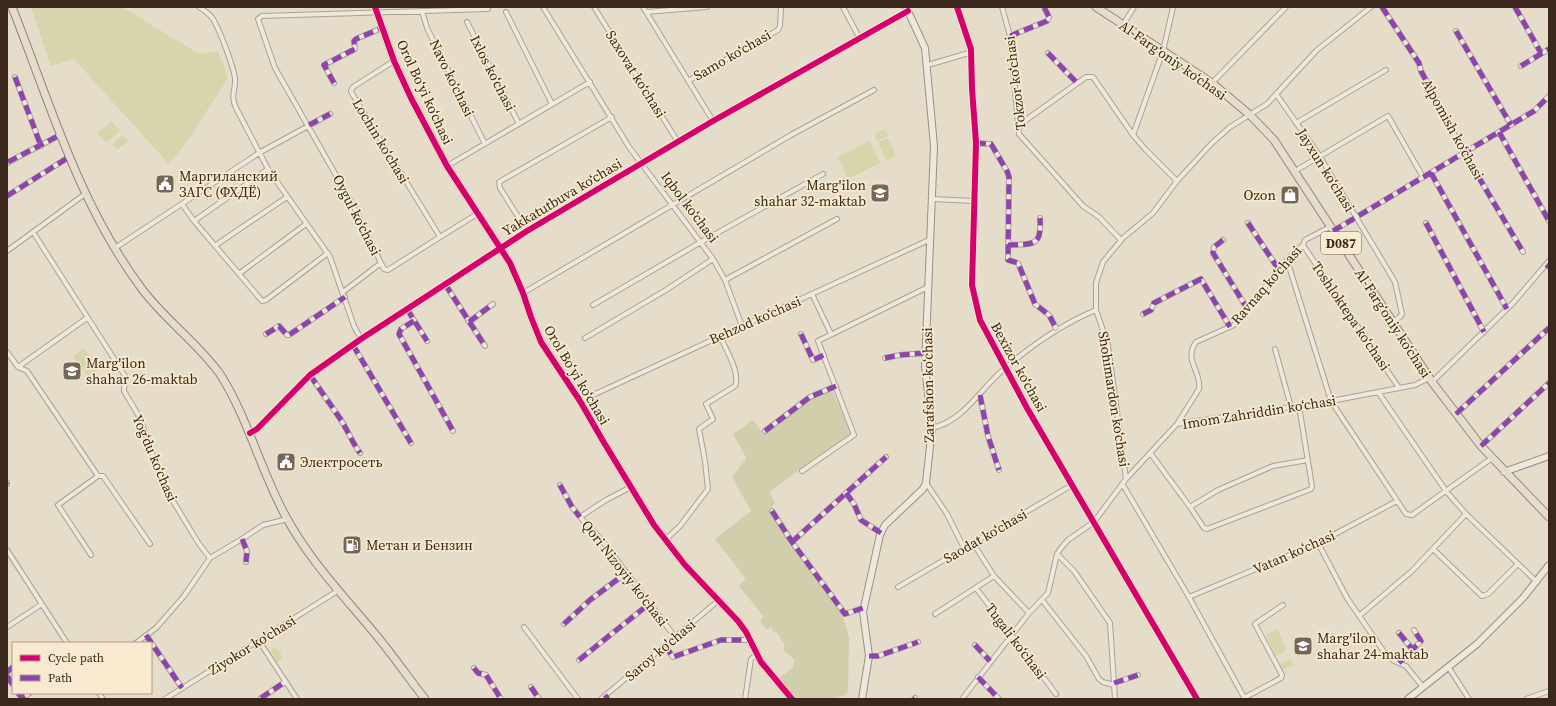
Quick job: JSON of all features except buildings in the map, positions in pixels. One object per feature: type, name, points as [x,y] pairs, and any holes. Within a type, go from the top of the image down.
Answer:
[{"type":"main road","points":[[12,7],[69,157],[85,194],[115,248],[142,290],[215,367],[229,390],[250,433],[288,519],[307,550],[380,640],[425,699]]},
{"type":"main road","name":"Al-Fargʻoniy koʻchasi","points":[[1096,7],[1212,83],[1250,115],[1274,140],[1431,380],[1456,414],[1504,472],[1549,517]]},
{"type":"street","points":[[199,7],[210,16],[217,28],[234,75],[233,101],[268,168],[306,224],[328,253],[354,326],[361,339]]},
{"type":"street","name":"Iqbol koʻchasi","points":[[543,7],[612,117],[629,147],[713,259],[725,280],[742,326]]},
{"type":"street","name":"Saxovat koʻchasi","points":[[594,7],[678,142]]},
{"type":"street","name":"Samo koʻchasi","points":[[642,7],[713,121]]},
{"type":"street","points":[[646,12],[707,7]]},
{"type":"street","name":"Samo koʻchasi","points":[[688,81],[778,30],[780,26],[781,7]]},
{"type":"street","points":[[843,7],[859,37]]},
{"type":"street","name":"Bexizor koʻchasi","points":[[957,7],[972,52],[972,88],[976,143],[972,285],[980,320],[1004,368],[1197,699]]},
{"type":"street","name":"Tokzor koʻchasi","points":[[1002,7],[1010,36],[1021,137],[1083,206],[1099,217],[1121,240]]},
{"type":"street","points":[[1010,36],[1047,21],[1049,17],[1044,7]]},
{"type":"street","points":[[1123,25],[1134,7]]},
{"type":"street","points":[[1133,135],[1163,51],[1173,7]]},
{"type":"street","points":[[1212,83],[1286,7]]},
{"type":"street","name":"Shohimardon koʻchasi","points":[[1126,479],[1108,345],[1096,310],[1095,291],[1100,268],[1107,256],[1121,240],[1153,213],[1176,181],[1212,144],[1230,127],[1267,104],[1317,50],[1371,7]]},
{"type":"street","name":"Alpomish koʻchasi","points":[[1382,7],[1419,63],[1421,71],[1447,123],[1523,252]]},
{"type":"street","points":[[1515,7],[1541,53]]},
{"type":"street","points":[[376,10],[422,11],[488,9]]},
{"type":"street","name":"Yakkatutbuva koʻchasi","points":[[250,433],[257,429],[310,375],[361,339],[500,247],[713,121],[907,9]]},
{"type":"street","name":"Zarafshon koʻchasi","points":[[907,9],[921,36],[928,65],[934,146],[925,353],[925,367],[932,428],[926,483]]},
{"type":"street","name":"Orol Boʻyi koʻchasi","points":[[376,10],[394,61],[411,98],[447,166],[500,247],[524,293],[531,318],[541,342],[580,401],[631,487],[665,540],[685,565],[738,621],[750,640],[756,655],[773,678],[792,699]]},
{"type":"street","name":"Oygul koʻchasi","points":[[266,334],[279,326],[288,335],[344,295],[381,263],[354,207],[271,59],[258,19],[262,16],[376,10]]},
{"type":"street","name":"Navo koʻchasi","points":[[422,11],[427,28],[485,144]]},
{"type":"street","points":[[506,12],[552,104]]},
{"type":"street","name":"Ixlos koʻchasi","points":[[467,22],[519,124]]},
{"type":"street","points":[[334,83],[324,67],[324,64],[355,49],[354,41],[356,39],[382,28]]},
{"type":"street","points":[[1456,31],[1511,125]]},
{"type":"street","points":[[1521,66],[1549,49]]},
{"type":"street","points":[[928,65],[972,52]]},
{"type":"street","points":[[1048,53],[1077,84]]},
{"type":"street","name":"Lochin koʻchasi","points":[[394,61],[354,85],[352,91],[440,237]]},
{"type":"street","name":"Jayxun koʻchasi","points":[[1296,123],[1386,70]]},
{"type":"street","points":[[1019,125],[1077,84],[1090,76],[1093,76],[1133,135],[1176,181]]},
{"type":"street","points":[[15,77],[40,146]]},
{"type":"street","points":[[447,166],[590,82]]},
{"type":"street","name":"Iqbol koʻchasi","points":[[524,293],[791,135],[874,90]]},
{"type":"street","name":"Jayxun koʻchasi","points":[[1276,94],[1319,155],[1395,282],[1402,314],[1400,318],[1392,322]]},
{"type":"street","name":"Ravnaq koʻchasi","points":[[1177,424],[1199,389],[1199,383],[1192,360],[1194,345],[1199,340],[1230,327],[1248,310],[1287,260],[1303,245],[1305,240],[1356,217],[1431,173],[1534,111],[1549,96]]},
{"type":"street","points":[[115,248],[259,153],[330,114]]},
{"type":"street","points":[[1295,171],[1319,155],[1388,116],[1423,177]]},
{"type":"street","points":[[527,231],[500,188],[499,182],[612,117]]},
{"type":"street","points":[[1499,132],[1549,221]]},
{"type":"street","points":[[7,161],[60,135]]},
{"type":"street","points":[[976,143],[991,144],[1007,171],[1008,260],[1018,263],[1036,304],[1049,315],[1057,330]]},
{"type":"street","points":[[7,196],[69,157]]},
{"type":"street","points":[[194,221],[268,168]]},
{"type":"street","points":[[1431,173],[1507,309]]},
{"type":"street","name":"Iqbol koʻchasi","points":[[593,305],[701,242],[823,174]]},
{"type":"street","points":[[7,251],[85,194]]},
{"type":"street","points":[[216,245],[287,196]]},
{"type":"street","points":[[932,199],[975,201]]},
{"type":"street","points":[[182,204],[194,221],[240,273],[259,298],[264,301],[328,253]]},
{"type":"street","points":[[381,263],[384,269],[388,270],[477,214]]},
{"type":"street","points":[[1008,245],[1031,244],[1036,241],[1041,233],[1040,218]]},
{"type":"street","points":[[725,280],[837,219]]},
{"type":"street","points":[[1248,223],[1279,270]]},
{"type":"street","points":[[1426,223],[1484,332]]},
{"type":"street","points":[[240,273],[306,224]]},
{"type":"street","points":[[18,367],[87,318],[33,232]]},
{"type":"street","name":"Behzod koʻchasi","points":[[580,401],[931,239]]},
{"type":"street","points":[[1223,240],[1214,247],[1213,253],[1248,310]]},
{"type":"street","name":"Toshloktepa koʻchasi","points":[[1303,245],[1399,388]]},
{"type":"street","name":"Iqbol koʻchasi","points":[[585,338],[666,290],[713,259]]},
{"type":"street","points":[[1287,260],[1331,401],[1406,514],[1412,515],[1492,458]]},
{"type":"street","points":[[1431,380],[1484,332],[1548,264]]},
{"type":"street","points":[[1143,314],[1151,310],[1154,303],[1201,279],[1230,327]]},
{"type":"street","points":[[445,284],[485,346]]},
{"type":"street","points":[[802,471],[854,435],[818,340],[928,287]]},
{"type":"street","points":[[812,294],[831,334]]},
{"type":"street","points":[[469,322],[493,304]]},
{"type":"street","points":[[408,309],[427,341]]},
{"type":"street","points":[[932,428],[953,419],[980,395],[1004,368],[1040,340],[1096,310]]},
{"type":"street","name":"Yogʻdu koʻchasi","points":[[87,318],[126,376],[124,391],[140,418],[160,476],[170,496],[199,544],[210,558]]},
{"type":"street","points":[[414,320],[400,330],[399,334],[453,431]]},
{"type":"street","points":[[1456,414],[1549,328]]},
{"type":"street","points":[[801,334],[813,360],[824,355]]},
{"type":"street","points":[[665,540],[680,526],[708,489],[699,429],[713,419],[706,404],[735,386],[736,382],[733,363],[720,336]]},
{"type":"street","points":[[353,345],[411,443]]},
{"type":"street","points":[[1275,349],[1291,407]]},
{"type":"street","points":[[7,352],[18,367],[27,371],[98,476]]},
{"type":"street","points":[[885,358],[925,353]]},
{"type":"street","points":[[310,375],[341,420],[347,430],[348,436],[360,453]]},
{"type":"street","name":"Imom Zahriddin koʻchasi","points":[[962,699],[990,661],[1029,613],[1048,593],[1057,554],[1068,540],[1094,522],[1126,479],[1151,454],[1177,424],[1331,401],[1415,385],[1431,380]]},
{"type":"street","points":[[1482,446],[1549,383]]},
{"type":"street","points":[[764,431],[810,397],[836,386]]},
{"type":"street","name":"Toshloktepa koʻchasi","points":[[1378,392],[1446,491],[1466,514],[1537,582]]},
{"type":"street","points":[[980,395],[988,436],[999,470]]},
{"type":"street","points":[[1151,454],[1204,528],[1207,529],[1311,489],[1312,486],[1299,406]]},
{"type":"street","points":[[1504,472],[1549,456]]},
{"type":"street","points":[[792,542],[886,457]]},
{"type":"street","points":[[1190,507],[1218,490],[1273,466],[1308,460]]},
{"type":"street","points":[[91,555],[58,505],[98,476],[103,476],[150,544]]},
{"type":"street","points":[[862,699],[868,656],[864,608],[881,533],[885,525],[923,489],[926,483],[947,514],[964,548]]},
{"type":"street","points":[[560,485],[572,507],[580,517]]},
{"type":"street","name":"Saodat koʻchasi","points":[[898,587],[1072,485]]},
{"type":"street","points":[[1123,485],[1189,597],[1245,699],[1282,675],[1255,624],[1284,605]]},
{"type":"street","name":"Qori Nizoyiy ko'chasi","points":[[631,487],[606,500],[580,517],[601,539],[675,637]]},
{"type":"street","points":[[846,493],[854,504],[861,520],[881,533]]},
{"type":"street","name":"Vatan koʻchasi","points":[[1189,597],[1318,543],[1397,501]]},
{"type":"street","points":[[772,511],[792,542],[845,614],[864,608]]},
{"type":"street","points":[[1359,616],[1433,549],[1466,514]]},
{"type":"street","points":[[137,642],[156,628],[184,596],[210,558],[242,540],[263,525],[288,519]]},
{"type":"street","points":[[242,540],[247,551],[246,562]]},
{"type":"street","points":[[973,543],[994,576],[1029,613]]},
{"type":"street","points":[[1318,543],[1347,598],[1384,652],[1398,663],[1406,666],[1424,687]]},
{"type":"street","points":[[1433,549],[1482,596],[1488,594],[1518,564]]},
{"type":"street","points":[[7,550],[66,642]]},
{"type":"street","points":[[1057,554],[1074,571],[1110,623],[1114,699]]},
{"type":"street","points":[[1408,699],[1478,644],[1537,582],[1549,565]]},
{"type":"street","points":[[564,624],[590,600],[626,573]]},
{"type":"street","points":[[935,614],[994,576]]},
{"type":"street","name":"Tugali koʻchasi","points":[[976,588],[1056,694]]},
{"type":"street","name":"Ziyokor ko'chasi","points":[[165,699],[339,590]]},
{"type":"street","name":"Saroy ko'chasi","points":[[601,699],[607,697],[719,600]]},
{"type":"street","points":[[1042,600],[1086,656],[1099,679],[1103,682],[1114,684],[1138,675]]},
{"type":"street","points":[[7,627],[42,604]]},
{"type":"street","points":[[579,660],[649,604]]},
{"type":"street","points":[[524,627],[578,699]]},
{"type":"street","points":[[1398,663],[1413,650],[1421,640],[1414,630]]},
{"type":"street","points":[[1399,633],[1413,650]]},
{"type":"street","points":[[146,635],[151,642]]},
{"type":"street","points":[[259,640],[297,699]]},
{"type":"street","points":[[665,646],[673,657],[721,640],[750,640]]},
{"type":"street","points":[[868,656],[878,656],[918,642]]},
{"type":"street","points":[[152,644],[182,688]]},
{"type":"street","points":[[975,646],[990,661]]},
{"type":"street","points":[[745,699],[751,659],[756,655]]},
{"type":"street","points":[[474,668],[478,673],[486,675],[501,699]]},
{"type":"street","points":[[1448,668],[1469,699]]},
{"type":"street","points":[[978,677],[999,699]]},
{"type":"street","points":[[260,698],[285,682]]},
{"type":"street","points":[[530,687],[539,699]]},
{"type":"street","points":[[1526,699],[1549,691]]},
{"type":"street","points":[[19,694],[22,698],[28,694]]},
{"type":"shaded area","points":[[31,7],[122,7],[199,54],[218,51],[228,78],[190,137],[169,164],[74,59],[51,66]]},
{"type":"shaded area","points":[[112,121],[120,131],[106,143],[97,133]]},
{"type":"shaded area","points":[[885,129],[889,136],[877,141],[874,134]]},
{"type":"shaded area","points":[[123,135],[128,141],[117,150],[112,144]]},
{"type":"shaded area","points":[[888,138],[896,156],[886,161],[878,142]]},
{"type":"shaded area","points":[[870,141],[880,163],[848,179],[838,157]]},
{"type":"shaded area","points":[[84,348],[99,369],[89,377],[73,356]]},
{"type":"shaded area","points":[[832,390],[851,433],[769,492],[775,503],[772,507],[842,614],[849,637],[848,691],[846,695],[831,699],[796,699],[777,679],[793,668],[794,659],[783,650],[785,646],[777,632],[774,633],[771,627],[767,630],[760,621],[763,616],[739,586],[746,579],[715,539],[751,511],[732,477],[746,459],[733,434],[753,420],[764,434],[807,401]]},
{"type":"shaded area","points":[[1277,629],[1287,650],[1276,656],[1266,635]]},
{"type":"shaded area","points":[[275,647],[282,653],[280,654],[282,658],[277,662],[270,651]]},
{"type":"shaded area","points":[[1291,659],[1294,665],[1283,670],[1280,664]]},
{"type":"marked path","points":[[1010,36],[1047,21],[1049,17],[1044,7]]},
{"type":"marked path","points":[[1382,7],[1419,63],[1421,71],[1462,149],[1523,252]]},
{"type":"marked path","points":[[1515,7],[1541,53]]},
{"type":"marked path","points":[[334,83],[324,65],[355,49],[354,41],[356,39],[382,28]]},
{"type":"marked path","points":[[1456,31],[1511,125]]},
{"type":"marked path","points":[[1521,66],[1549,49]]},
{"type":"marked path","points":[[1048,53],[1077,83]]},
{"type":"marked path","points":[[15,77],[41,146]]},
{"type":"marked path","points":[[1333,231],[1534,111],[1549,96]]},
{"type":"marked path","points":[[309,125],[330,114]]},
{"type":"marked path","points":[[1499,132],[1549,221]]},
{"type":"marked path","points":[[8,162],[60,135]]},
{"type":"marked path","points":[[976,143],[991,144],[1007,171],[1009,177],[1008,260],[1018,263],[1035,304],[1049,315],[1057,330]]},
{"type":"marked path","points":[[7,196],[69,157]]},
{"type":"marked path","points":[[1431,173],[1507,309]]},
{"type":"marked path","points":[[1008,245],[1030,244],[1034,242],[1039,234],[1040,218]]},
{"type":"marked path","points":[[1248,223],[1279,270]]},
{"type":"marked path","points":[[1426,223],[1484,332]]},
{"type":"marked path","points":[[1223,240],[1214,247],[1213,253],[1248,310]]},
{"type":"marked path","points":[[1143,314],[1151,310],[1154,303],[1201,279],[1230,327]]},
{"type":"marked path","points":[[445,284],[485,346]]},
{"type":"marked path","points":[[266,334],[279,326],[287,335],[289,335],[345,297]]},
{"type":"marked path","points":[[469,322],[493,304]]},
{"type":"marked path","points":[[407,309],[427,341]]},
{"type":"marked path","points":[[414,321],[401,329],[399,334],[453,431]]},
{"type":"marked path","points":[[1456,414],[1549,328]]},
{"type":"marked path","points":[[801,334],[813,360],[824,355]]},
{"type":"marked path","points":[[353,345],[411,443]]},
{"type":"marked path","points":[[885,358],[925,353]]},
{"type":"marked path","points":[[310,375],[341,420],[360,453]]},
{"type":"marked path","points":[[1481,446],[1549,383]]},
{"type":"marked path","points":[[765,431],[810,397],[836,386]]},
{"type":"marked path","points":[[980,395],[988,436],[999,470]]},
{"type":"marked path","points":[[792,542],[886,457]]},
{"type":"marked path","points":[[560,485],[572,507],[580,517]]},
{"type":"marked path","points":[[846,493],[854,504],[861,520],[881,533]]},
{"type":"marked path","points":[[772,511],[792,542],[845,614],[863,608]]},
{"type":"marked path","points":[[242,539],[247,551],[246,562]]},
{"type":"marked path","points":[[564,624],[590,600],[626,573]]},
{"type":"marked path","points":[[579,660],[649,604]]},
{"type":"marked path","points":[[1399,663],[1421,641],[1414,630]]},
{"type":"marked path","points":[[1399,633],[1413,650]]},
{"type":"marked path","points":[[146,635],[151,642]]},
{"type":"marked path","points":[[665,646],[673,657],[721,640],[750,640]]},
{"type":"marked path","points":[[869,656],[878,656],[918,642]]},
{"type":"marked path","points":[[152,644],[182,688]]},
{"type":"marked path","points":[[975,645],[990,661]]},
{"type":"marked path","points":[[7,672],[12,668]]},
{"type":"marked path","points":[[474,668],[478,673],[486,675],[501,699]]},
{"type":"marked path","points":[[1114,683],[1138,675]]},
{"type":"marked path","points":[[7,676],[12,684]]},
{"type":"marked path","points":[[978,677],[999,699]]},
{"type":"marked path","points":[[261,698],[285,682]]},
{"type":"marked path","points":[[531,687],[539,699]]},
{"type":"marked path","points":[[19,694],[22,698],[28,694]]},
{"type":"marked path","points":[[605,695],[608,699]]},
{"type":"cycle path","points":[[375,7],[394,61],[411,98],[447,166],[510,263],[541,342],[580,401],[654,525],[685,565],[738,621],[746,632],[761,662],[792,699]]},
{"type":"cycle path","points":[[957,7],[971,49],[976,143],[972,285],[980,320],[1027,408],[1197,699]]},
{"type":"cycle path","points":[[250,433],[257,429],[310,375],[361,339],[527,231],[713,121],[908,11]]},
{"type":"place","name":"Маргиланский ЗАГС (ФХДЁ)","points":[[165,184]]},
{"type":"place","name":"Marg'ilon shahar 32-maktab","points":[[880,193]]},
{"type":"place","name":"Ozon","points":[[1290,195]]},
{"type":"place","name":"Marg'ilon shahar 26-maktab","points":[[72,371]]},
{"type":"place","name":"Электросеть","points":[[286,462]]},
{"type":"place","name":"Метан и Бензин","points":[[352,545]]},
{"type":"place","name":"Marg'ilon shahar 24-maktab","points":[[1303,646]]}]
